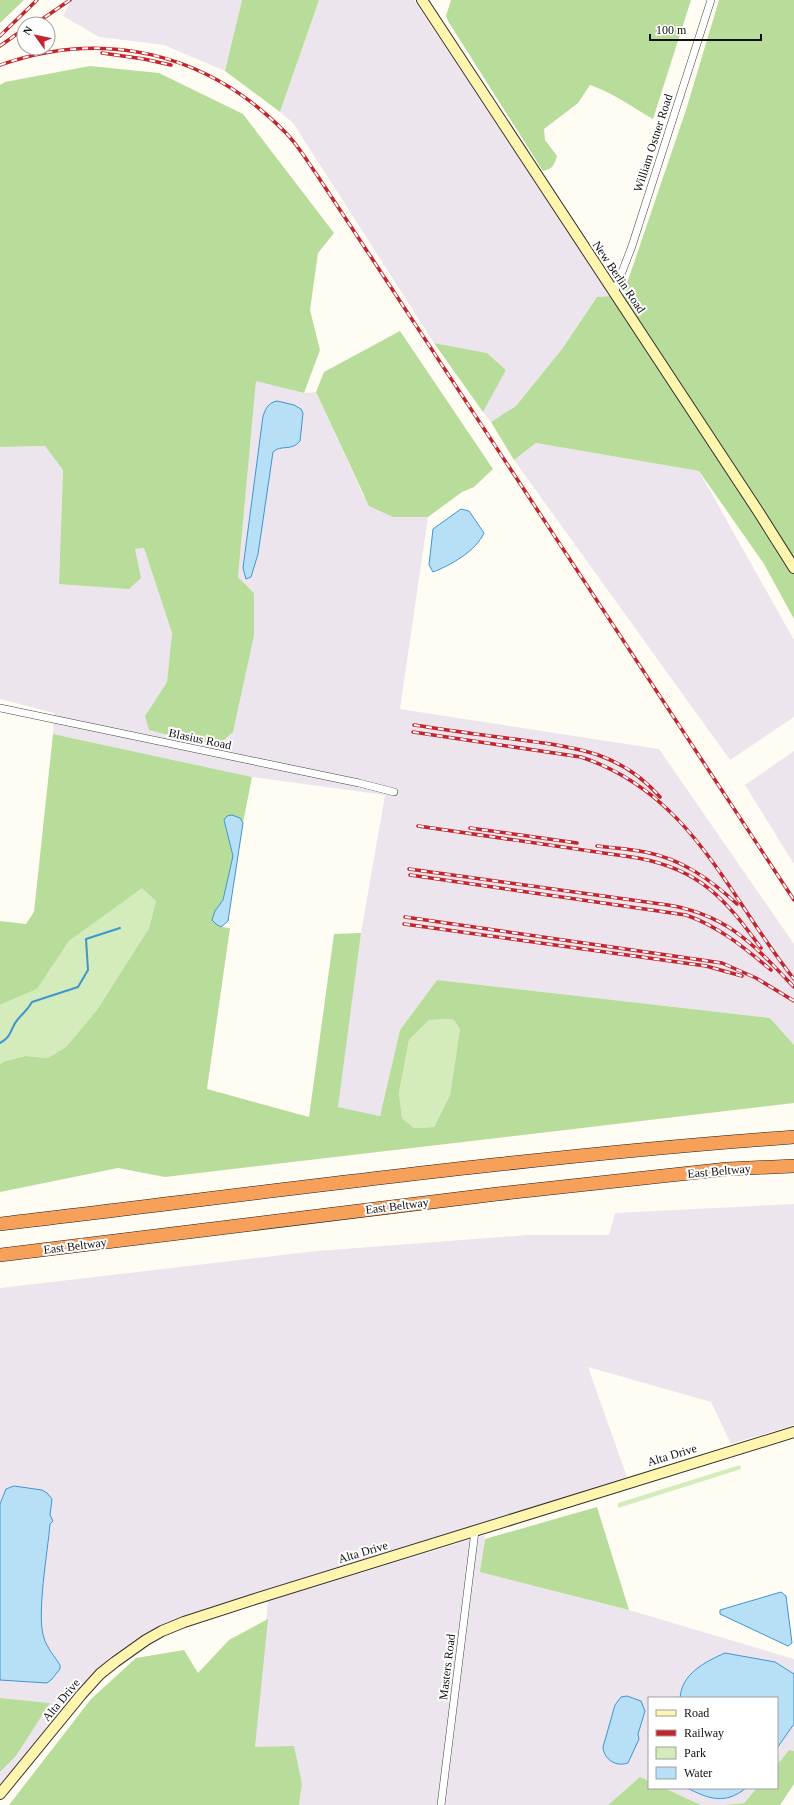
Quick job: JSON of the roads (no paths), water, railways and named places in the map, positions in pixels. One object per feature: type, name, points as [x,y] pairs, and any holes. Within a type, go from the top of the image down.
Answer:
[{"type":"highway","points":[[0,1224],[409,1174],[697,1144],[794,1137]]},
{"type":"highway","name":"East Beltway","points":[[0,1255],[497,1194],[727,1169],[794,1166]]},
{"type":"street","name":"New Berlin Road","points":[[422,0],[794,568]]},
{"type":"street","name":"William Ostner Road","points":[[614,293],[632,246],[711,0]]},
{"type":"street","name":"Blasius Road","points":[[0,708],[359,783],[394,792]]},
{"type":"street","name":"Alta Drive","points":[[0,1794],[100,1674],[146,1640],[184,1622],[794,1432]]},
{"type":"street","name":"Masters Road","points":[[441,1805],[475,1531]]},
{"type":"water","points":[[277,401],[294,405],[301,409],[303,413],[300,441],[293,446],[279,448],[273,452],[258,554],[251,577],[246,579],[243,568],[263,416],[268,406]]},
{"type":"water","points":[[461,509],[469,511],[484,533],[475,546],[462,557],[433,572],[429,565],[433,529]]},
{"type":"water","points":[[232,815],[240,818],[243,823],[228,921],[221,927],[212,920],[215,911],[223,900],[233,856],[224,820],[227,816]]},
{"type":"water","points":[[14,1486],[42,1490],[52,1499],[50,1515],[53,1521],[50,1524],[43,1582],[41,1615],[45,1642],[60,1665],[60,1669],[47,1683],[0,1680],[0,1504],[6,1489]]},
{"type":"water","points":[[781,1592],[786,1596],[792,1643],[788,1646],[720,1614],[720,1610]]},
{"type":"water","points":[[725,1653],[775,1662],[794,1674],[794,1724],[778,1747],[778,1697],[680,1697],[685,1682],[690,1675],[710,1660]]},
{"type":"water","points":[[627,1696],[641,1701],[645,1711],[638,1734],[639,1739],[628,1763],[619,1764],[608,1759],[603,1747],[615,1705],[621,1697]]},
{"type":"water","points":[[689,1789],[744,1789],[731,1797],[717,1798],[703,1795]]},
{"type":"waterway","points":[[0,1043],[7,1038],[15,1022],[32,1002],[78,987],[88,970],[86,939],[120,928]]},
{"type":"railway","points":[[0,36],[37,0]]},
{"type":"railway","points":[[47,16],[70,0]]},
{"type":"railway","points":[[0,46],[16,35]]},
{"type":"railway","points":[[0,65],[39,54],[78,49],[116,49],[153,55],[189,67],[223,83],[256,106],[286,133],[317,175],[794,900]]},
{"type":"railway","points":[[102,53],[144,59],[171,65]]},
{"type":"railway","points":[[414,725],[555,745],[593,753],[628,769],[644,781],[660,797]]},
{"type":"railway","points":[[413,732],[581,757],[619,774],[652,795],[680,821],[704,850],[770,947],[794,979]]},
{"type":"railway","points":[[418,826],[638,858],[660,863],[679,870],[710,889],[723,901],[761,948]]},
{"type":"railway","points":[[470,828],[577,843]]},
{"type":"railway","points":[[597,846],[627,849],[659,855],[684,865],[717,887],[737,904]]},
{"type":"railway","points":[[409,869],[668,905],[689,910],[724,924],[738,934],[766,958],[794,987]]},
{"type":"railway","points":[[410,875],[686,915],[720,931],[771,970]]},
{"type":"railway","points":[[405,917],[722,963],[756,978],[794,1001]]},
{"type":"railway","points":[[404,924],[706,966],[742,976]]}]
